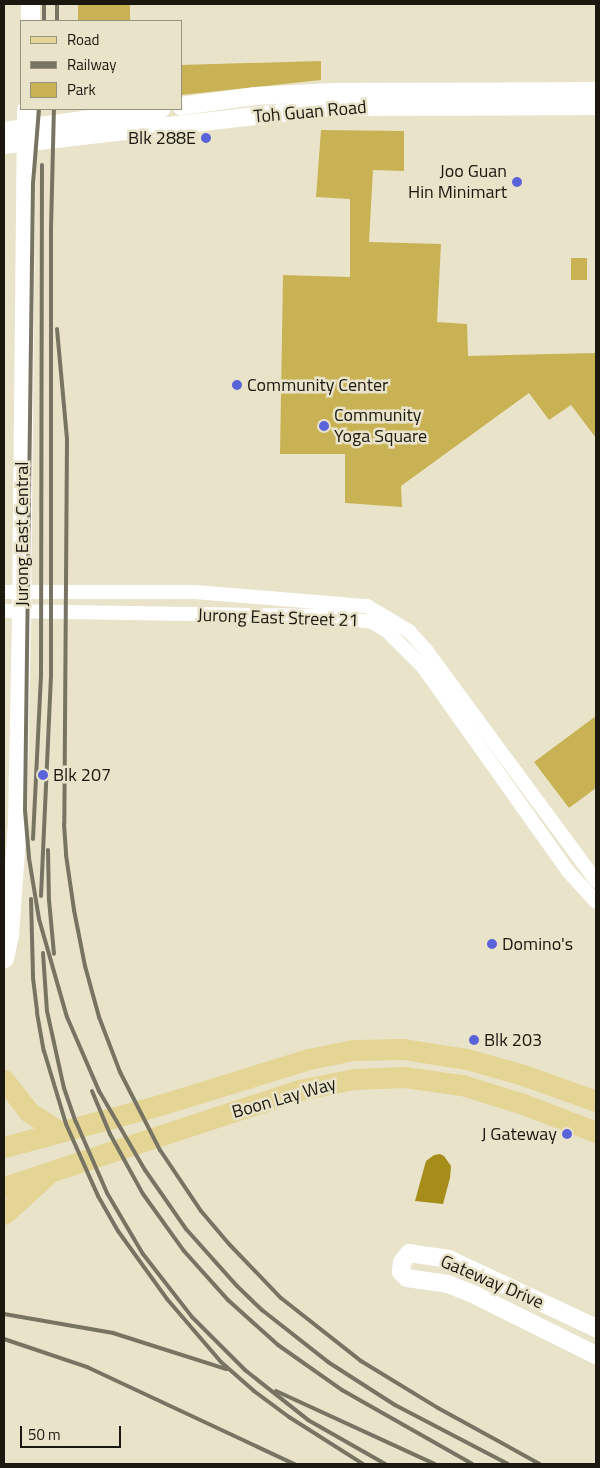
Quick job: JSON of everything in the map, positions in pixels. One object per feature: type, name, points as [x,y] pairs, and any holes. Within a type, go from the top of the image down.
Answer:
[{"type":"main road","points":[[30,4],[30,20]]},
{"type":"main road","name":"Jurong East Central","points":[[4,958],[9,934],[17,822],[12,592],[25,126]]},
{"type":"main road","name":"Boon Lay Way","points":[[4,1147],[160,1105],[309,1059],[353,1050],[403,1049],[467,1059],[523,1075],[596,1101]]},
{"type":"main road","name":"Boon Lay Way","points":[[4,1186],[298,1090],[354,1079],[404,1077],[462,1086],[523,1104],[596,1132]]},
{"type":"main road","points":[[4,1080],[29,1112],[60,1132]]},
{"type":"main road","points":[[4,1214],[52,1171]]},
{"type":"street","name":"Toh Guan Road","points":[[182,106],[256,96],[333,92],[596,91]]},
{"type":"street","name":"Toh Guan Road","points":[[25,126],[332,107],[596,106]]},
{"type":"street","points":[[4,131],[25,126],[153,110]]},
{"type":"street","points":[[4,145],[25,126]]},
{"type":"street","name":"Jurong East Street 21","points":[[12,592],[89,590],[195,592],[344,602],[367,606],[376,610],[409,631],[426,650],[596,881]]},
{"type":"street","name":"Jurong East Street 21","points":[[12,612],[322,616],[372,622],[387,631],[423,667],[567,870],[596,902]]},
{"type":"street","name":"Gateway Drive","points":[[592,1324],[449,1259],[409,1253],[402,1262],[401,1272],[408,1278],[448,1284],[477,1296],[596,1354]]},
{"type":"green space","points":[[78,4],[130,4],[131,20],[78,20]]},
{"type":"green space","points":[[321,61],[321,80],[182,95],[182,65]]},
{"type":"green space","points":[[321,130],[404,131],[404,171],[373,170],[369,242],[441,244],[437,322],[467,324],[468,356],[596,353],[596,438],[571,405],[549,420],[529,393],[401,486],[402,507],[345,503],[345,454],[280,454],[283,275],[350,277],[350,199],[316,197]]},
{"type":"green space","points":[[571,258],[587,258],[587,280],[571,280]]},
{"type":"green space","points":[[596,716],[596,788],[569,808],[534,762]]},
{"type":"shaded area","points":[[440,1154],[444,1156],[451,1166],[443,1204],[415,1201],[426,1161],[434,1155]]},
{"type":"railway","points":[[44,4],[44,20]]},
{"type":"railway","points":[[57,4],[57,20]]},
{"type":"railway","points":[[39,110],[33,183],[25,810],[29,858],[39,919],[67,1017],[99,1091],[145,1170],[186,1229],[237,1286],[262,1310],[328,1362],[395,1405],[508,1464]]},
{"type":"railway","points":[[41,896],[51,675],[51,229],[54,110]]},
{"type":"railway","points":[[33,839],[41,674],[42,165]]},
{"type":"railway","points":[[57,329],[67,439],[64,824],[66,855],[85,966],[99,1017],[120,1072],[160,1150],[201,1211],[229,1244],[281,1298],[361,1361],[438,1408],[540,1464]]},
{"type":"railway","points":[[48,850],[49,900],[54,954]]},
{"type":"railway","points":[[31,899],[33,978],[44,1051],[66,1124],[98,1196],[118,1231],[167,1299],[221,1362],[254,1391],[289,1417],[363,1464]]},
{"type":"railway","points":[[43,953],[47,1011],[64,1088],[76,1122],[107,1193],[143,1254],[192,1317],[245,1370],[308,1420],[385,1464]]},
{"type":"railway","points":[[92,1091],[110,1134],[143,1194],[184,1251],[228,1300],[278,1345],[342,1390],[472,1464]]},
{"type":"railway","points":[[4,1314],[113,1333],[226,1369]]},
{"type":"railway","points":[[4,1339],[87,1367],[294,1464]]},
{"type":"railway","points":[[276,1391],[435,1464]]},
{"type":"place","name":"Blk 288E","points":[[206,138]]},
{"type":"place","name":"Joo Guan Hin Minimart","points":[[517,182]]},
{"type":"place","name":"Community Center","points":[[237,385]]},
{"type":"place","name":"Community Yoga Square","points":[[324,426]]},
{"type":"place","name":"Blk 207","points":[[43,775]]},
{"type":"place","name":"Domino's","points":[[492,944]]},
{"type":"place","name":"Blk 203","points":[[474,1040]]},
{"type":"place","name":"J Gateway","points":[[567,1134]]}]
